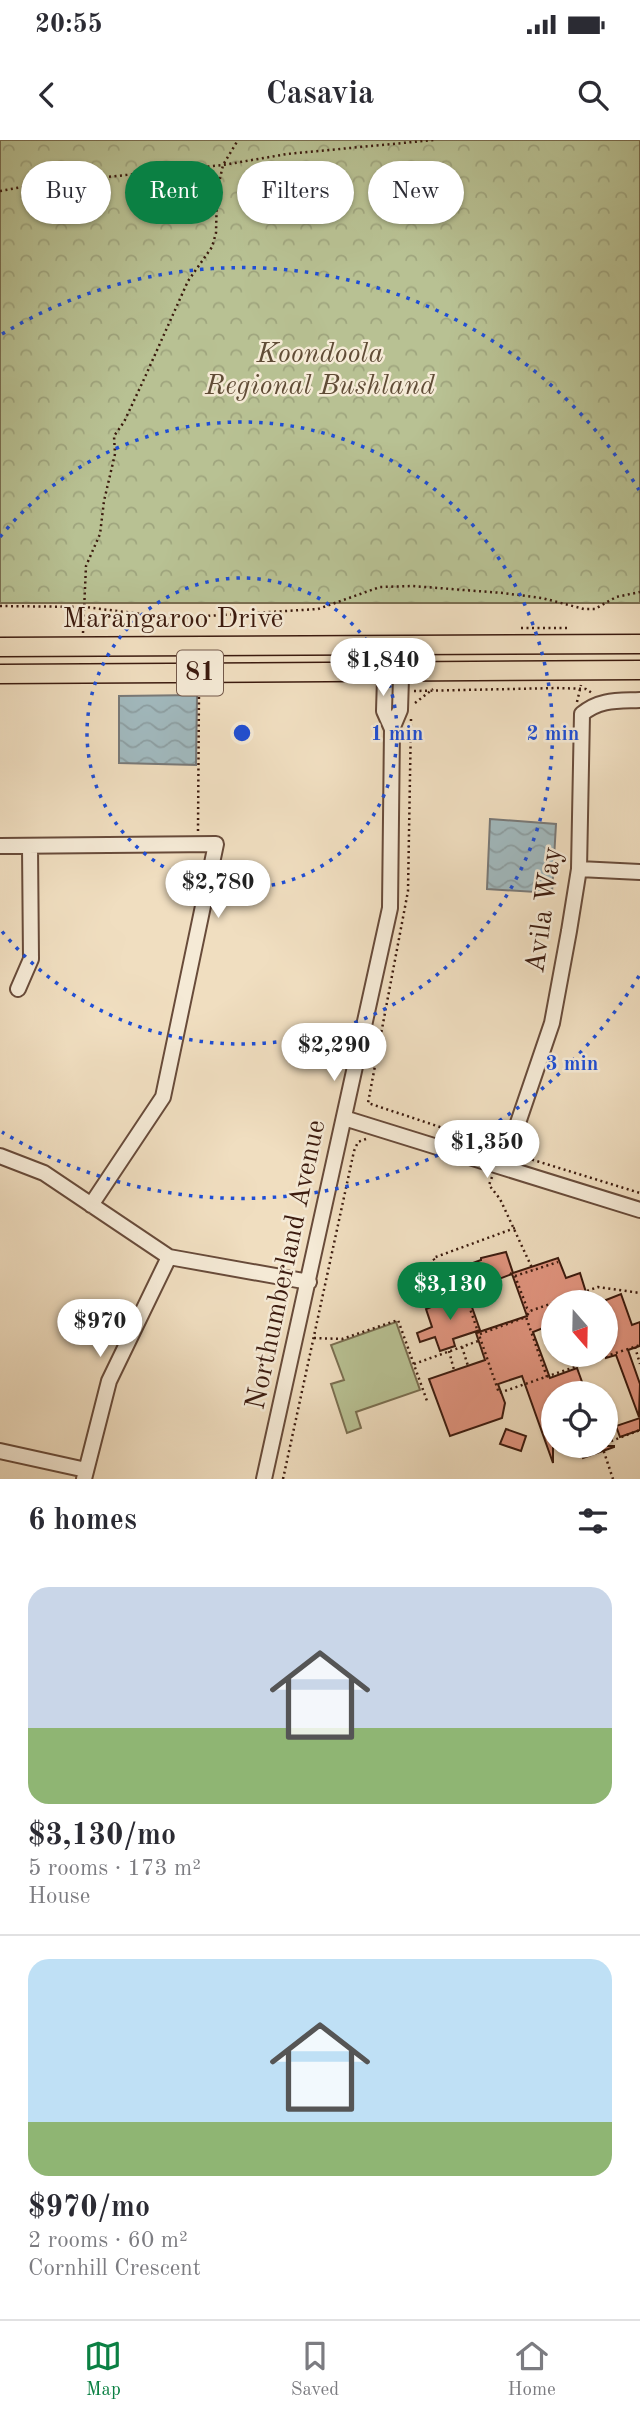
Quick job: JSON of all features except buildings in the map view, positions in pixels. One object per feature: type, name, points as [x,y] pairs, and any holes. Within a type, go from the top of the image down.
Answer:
[{"type":"main road","name":"Marangaroo Drive","points":[[0,647],[640,644]]},
{"type":"main road","name":"Marangaroo Drive","points":[[0,674],[393,673],[581,680],[640,670]]},
{"type":"street","name":"Northumberland Avenue","points":[[392,729],[384,710],[393,673],[394,645]]},
{"type":"street","name":"Northumberland Avenue","points":[[264,1479],[390,908],[392,729],[400,710],[400,692],[393,673]]},
{"type":"street","name":"Avila Way","points":[[503,1167],[552,1023],[579,869],[582,714],[592,706],[611,701],[640,700]]},
{"type":"street","points":[[0,846],[216,844],[163,1097],[91,1205]]},
{"type":"street","points":[[18,989],[31,959],[30,847]]},
{"type":"street","points":[[579,869],[640,872]]},
{"type":"street","points":[[344,1118],[640,1210]]},
{"type":"street","points":[[0,1156],[44,1173],[169,1257],[309,1282]]},
{"type":"street","points":[[0,1451],[85,1474],[109,1381],[169,1257]]},
{"type":"path","points":[[223,165],[238,140]]},
{"type":"path","points":[[223,165],[287,154],[434,140]]},
{"type":"path","points":[[0,191],[125,175]]},
{"type":"path","points":[[82,647],[86,566],[100,534],[103,501],[115,454],[114,436],[124,422],[188,281],[212,247],[216,224]]},
{"type":"path","points":[[0,606],[85,607],[174,618],[201,617],[318,609],[380,587],[412,586],[503,593],[595,609],[617,597],[640,592]]},
{"type":"path","points":[[198,845],[200,673]]},
{"type":"path","points":[[577,701],[581,680]]},
{"type":"path","points":[[400,692],[581,680],[611,701]]},
{"type":"path","points":[[414,704],[433,689]]},
{"type":"path","points":[[412,713],[408,891],[368,1103],[485,1142],[493,1142],[502,1133]]},
{"type":"path","points":[[283,1479],[354,1151],[361,1139],[376,1140]]},
{"type":"path","points":[[524,1141],[526,1155],[530,1159],[640,1193]]},
{"type":"path","points":[[487,1174],[492,1176],[489,1185],[500,1199],[533,1270]]},
{"type":"path","points":[[515,1228],[433,1258],[449,1283],[465,1294],[499,1393],[575,1367]]},
{"type":"path","points":[[515,1276],[558,1262]]},
{"type":"path","points":[[510,1273],[515,1276],[530,1311]]},
{"type":"path","points":[[590,1290],[598,1287],[640,1293]]},
{"type":"path","points":[[478,1334],[526,1317],[530,1311],[541,1307]]},
{"type":"path","points":[[526,1317],[547,1377]]},
{"type":"path","points":[[314,1338],[342,1339],[398,1320],[427,1401]]},
{"type":"path","points":[[414,1364],[481,1340]]},
{"type":"path","points":[[618,1352],[640,1345]]},
{"type":"path","points":[[462,1347],[468,1366]]},
{"type":"path","points":[[634,1347],[640,1364]]},
{"type":"path","points":[[449,1352],[454,1370]]},
{"type":"path","points":[[618,1439],[640,1430]]},
{"type":"path","points":[[608,1458],[614,1479]]},
{"type":"green space","name":"Koondoola Regional Bushland","points":[[0,140],[640,140],[640,603],[0,603]]},
{"type":"green space","points":[[396,1322],[420,1390],[356,1412],[361,1428],[347,1433],[331,1384],[344,1380],[331,1345]]},
{"type":"water","points":[[197,695],[196,765],[119,763],[119,696]]},
{"type":"water","points":[[490,819],[556,824],[552,893],[487,889]]}]
